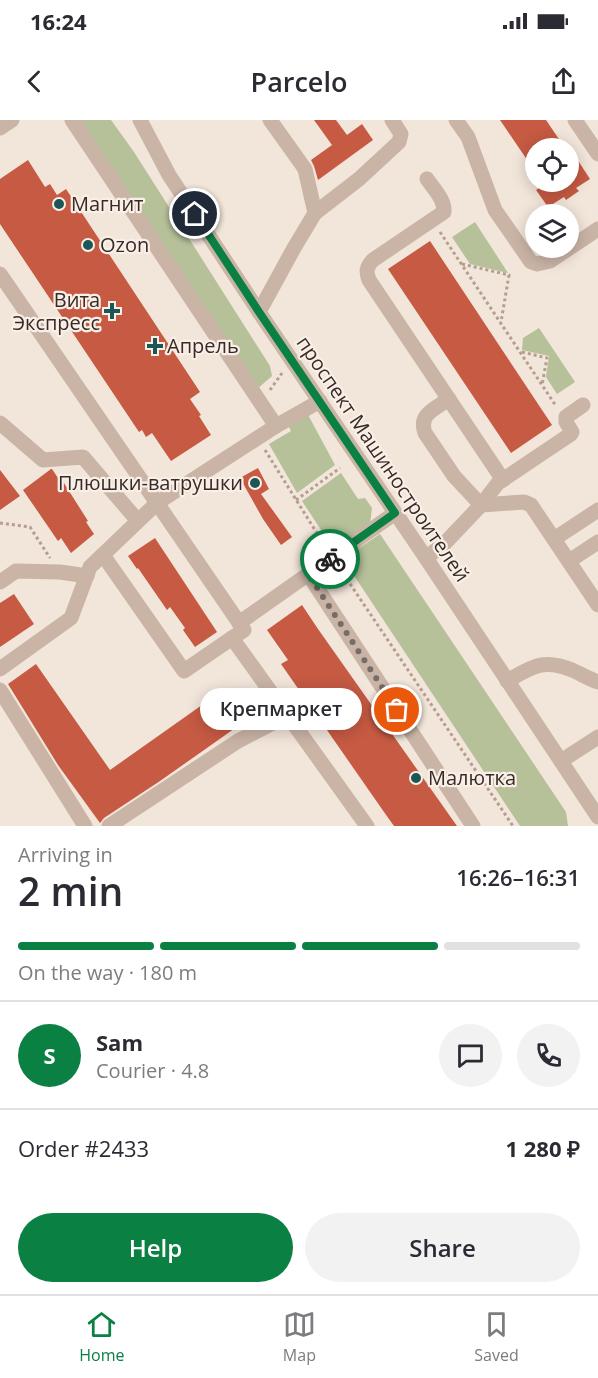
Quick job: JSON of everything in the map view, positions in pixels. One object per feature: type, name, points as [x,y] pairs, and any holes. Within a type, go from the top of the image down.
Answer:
[{"type":"street","points":[[0,128],[12,120]]},
{"type":"street","points":[[72,120],[276,426]]},
{"type":"street","name":"проспект Машиностроителей","points":[[140,120],[169,175],[598,819]]},
{"type":"street","points":[[270,120],[305,169],[315,213]]},
{"type":"street","points":[[259,312],[315,213],[359,179],[399,142],[402,134],[392,120]]},
{"type":"street","points":[[456,120],[468,136],[495,210],[531,262],[537,264],[550,261],[598,229]]},
{"type":"street","points":[[575,120],[598,154]]},
{"type":"street","points":[[428,179],[444,203],[444,212],[373,261],[366,273],[502,480]]},
{"type":"street","points":[[0,274],[244,630],[184,671],[103,555]]},
{"type":"street","points":[[449,399],[426,415],[423,427],[454,476],[481,505]]},
{"type":"street","points":[[0,669],[71,618],[90,567],[157,502],[276,426],[320,401]]},
{"type":"street","points":[[426,558],[445,543],[502,480],[571,434],[566,417],[583,405]]},
{"type":"street","points":[[0,423],[43,460],[83,457],[138,521]]},
{"type":"street","points":[[481,505],[524,502],[531,505],[598,605]]},
{"type":"street","points":[[554,540],[598,510]]},
{"type":"street","points":[[239,623],[395,513]]},
{"type":"street","points":[[569,561],[598,542]]},
{"type":"street","points":[[0,582],[16,571],[60,572],[87,576]]},
{"type":"street","points":[[308,574],[473,826]]},
{"type":"street","points":[[232,638],[367,826]]},
{"type":"street","points":[[507,681],[542,664],[560,666],[598,682]]},
{"type":"street","points":[[0,690],[85,826]]},
{"type":"street","points":[[109,826],[238,741],[288,715]]},
{"type":"street","points":[[561,761],[598,737]]},
{"type":"street","points":[[591,826],[598,819]]},
{"type":"path","points":[[433,220],[542,385],[566,417]]},
{"type":"path","points":[[462,264],[509,275],[501,323]]},
{"type":"path","points":[[520,352],[547,358],[542,385]]},
{"type":"path","points":[[261,404],[284,370]]},
{"type":"path","points":[[257,438],[332,557],[513,826]]},
{"type":"path","points":[[296,500],[340,468]]},
{"type":"path","points":[[0,523],[30,527],[60,572]]},
{"type":"green space","points":[[80,120],[111,120],[134,152],[270,366],[272,376],[256,390]]},
{"type":"green space","points":[[475,222],[508,273],[470,264],[452,237]]},
{"type":"green space","points":[[539,328],[575,382],[557,394],[546,377],[549,356],[522,350],[523,338]]},
{"type":"green space","points":[[306,411],[335,465],[297,493],[269,444],[291,431],[287,423]]},
{"type":"green space","points":[[341,473],[358,499],[365,498],[372,508],[370,524],[333,548],[302,501]]},
{"type":"green space","points":[[380,534],[566,812],[568,826],[520,826],[343,559]]},
{"type":"building","points":[[314,120],[336,120],[347,135],[362,124],[373,140],[318,180],[311,160],[332,145]]},
{"type":"building","points":[[500,120],[546,120],[558,138],[525,138],[525,157]]},
{"type":"building","points":[[28,160],[45,187],[50,184],[57,195],[66,189],[200,392],[190,399],[211,435],[171,461],[152,433],[146,437],[142,430],[139,432],[0,224],[0,179]]},
{"type":"building","points":[[579,162],[590,179],[579,186]]},
{"type":"building","points":[[537,192],[578,192],[566,200],[564,197],[553,204],[546,204]]},
{"type":"building","points":[[430,241],[552,425],[511,453],[388,269]]},
{"type":"building","points":[[258,468],[269,489],[261,494],[292,537],[281,545],[240,478]]},
{"type":"building","points":[[51,469],[60,481],[62,480],[94,534],[71,553],[61,538],[58,541],[23,490]]},
{"type":"building","points":[[0,470],[20,496],[0,510]]},
{"type":"building","points":[[155,538],[217,632],[195,647],[170,607],[167,610],[128,556]]},
{"type":"building","points":[[14,594],[34,624],[0,647],[0,603]]},
{"type":"building","points":[[302,605],[457,826],[394,826],[384,812],[281,664],[288,660],[267,630]]},
{"type":"building","points":[[36,664],[110,770],[219,693],[241,724],[100,823],[58,765],[8,684]]},
{"type":"way so far","points":[[330,559],[308,574],[397,710]]},
{"type":"place","name":"Магнит","points":[[59,204]]},
{"type":"place","name":"Ozon","points":[[88,245]]},
{"type":"place","name":"Вита Экспресс","points":[[112,311]]},
{"type":"place","name":"Апрель","points":[[155,346]]},
{"type":"place","name":"Плюшки-ватрушки","points":[[255,483]]},
{"type":"place","name":"Крепмаркет","points":[[397,710]]},
{"type":"place","name":"Малютка","points":[[416,778]]},
{"type":"route","points":[[195,214],[395,513],[330,559]]}]
